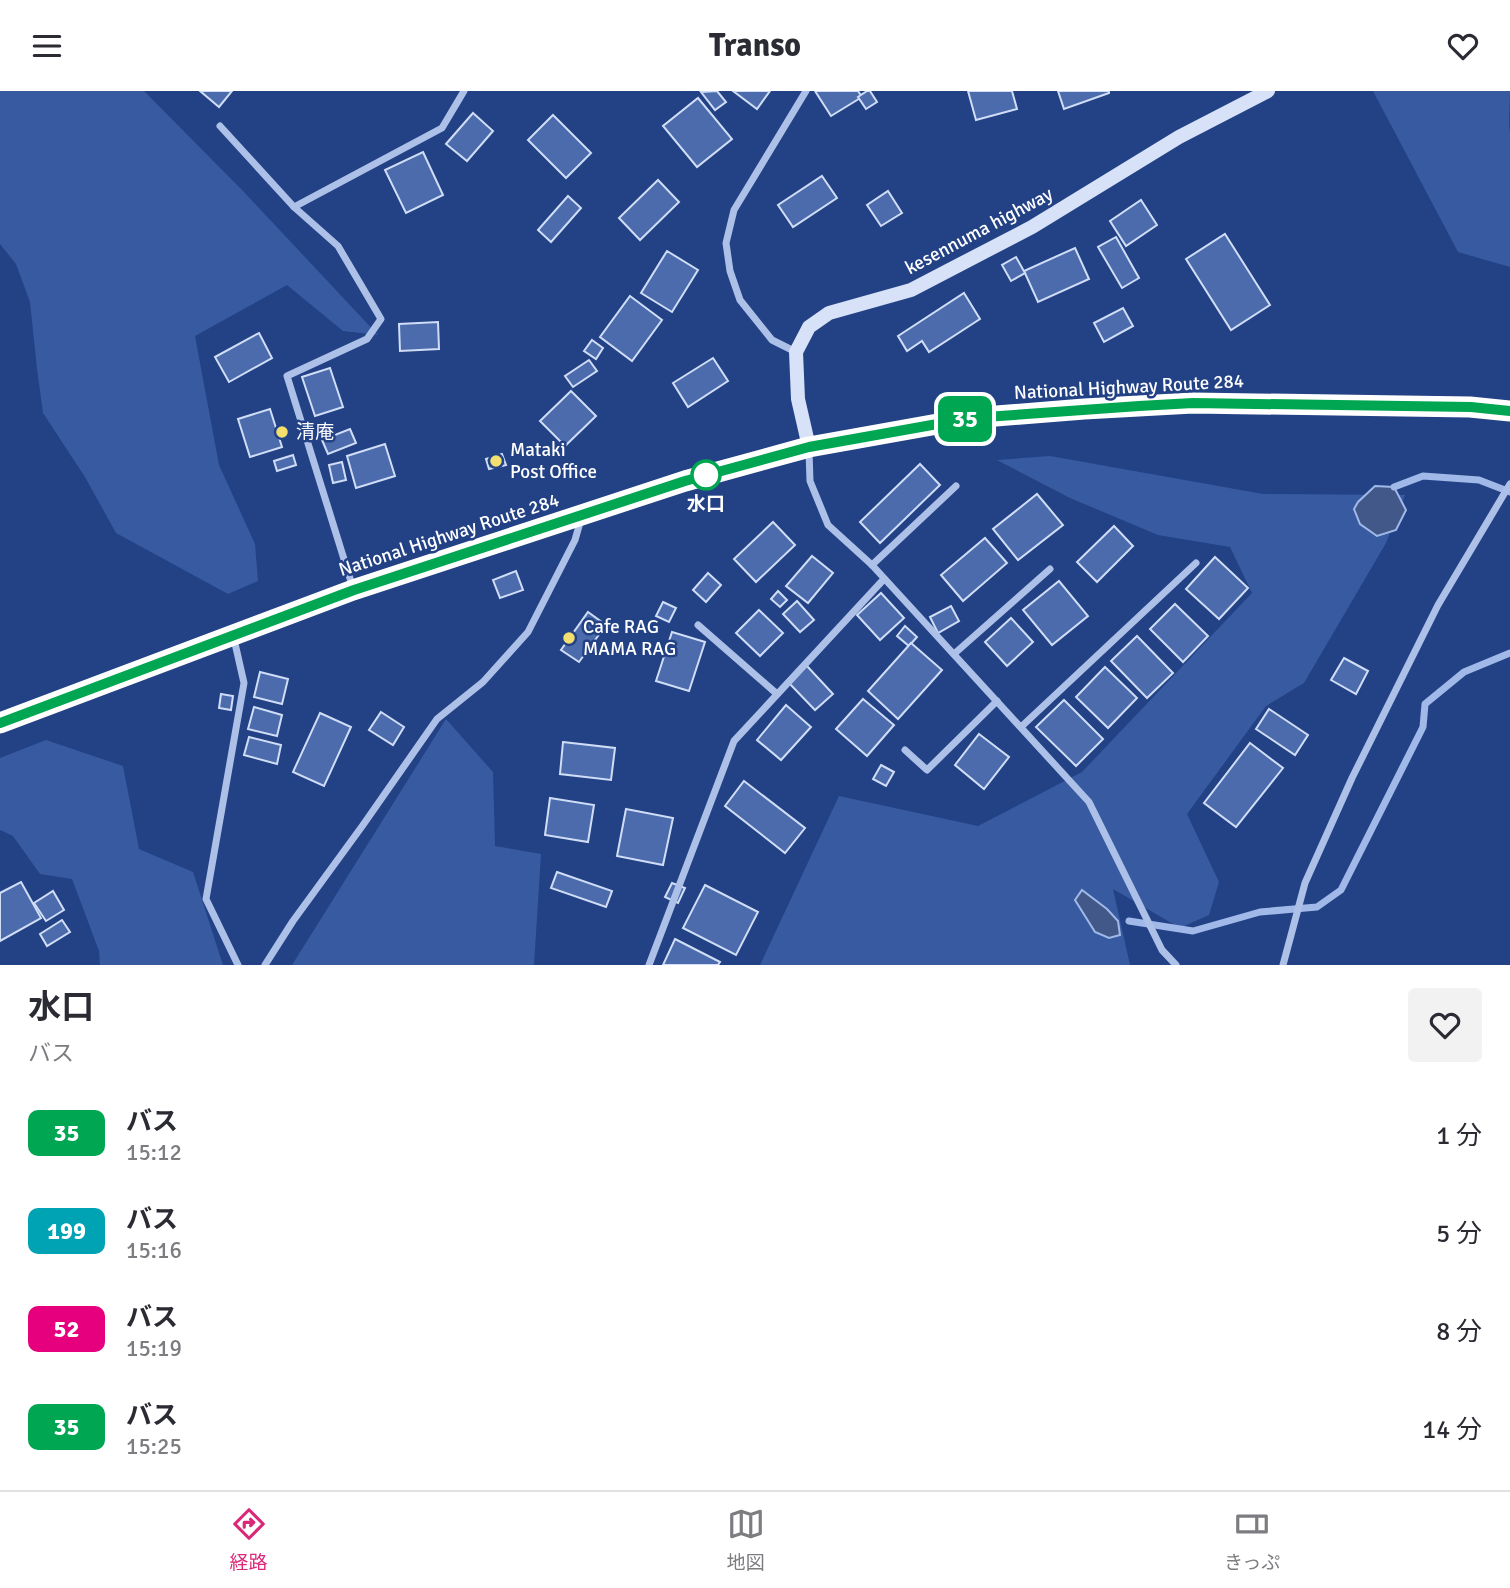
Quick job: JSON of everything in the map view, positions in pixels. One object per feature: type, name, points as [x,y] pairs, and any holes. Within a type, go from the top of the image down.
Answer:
[{"type":"highway","name":"National Highway Route 284","points":[[0,723],[354,590],[685,481],[809,447],[971,418],[1193,403],[1457,407],[1510,411]]},
{"type":"street","points":[[294,207],[442,128],[464,91]]},
{"type":"street","points":[[806,91],[734,210],[726,243],[730,271],[740,300],[772,340],[796,352],[798,399],[809,447],[810,481],[828,525],[872,565],[1090,802],[1162,950],[1176,965]]},
{"type":"street","name":"kesennuma highway","points":[[796,352],[809,327],[829,313],[911,290],[947,272],[1032,227],[1179,137],[1268,91]]},
{"type":"street","points":[[220,126],[294,207],[338,246],[381,319],[367,339],[287,376],[354,590]]},
{"type":"street","points":[[1283,965],[1305,883],[1352,778],[1438,605],[1510,484]]},
{"type":"street","points":[[872,565],[956,486]]},
{"type":"street","points":[[265,965],[293,921],[437,719],[483,682],[528,632],[575,540],[583,515]]},
{"type":"street","points":[[1021,727],[1196,563]]},
{"type":"street","points":[[954,654],[1050,569]]},
{"type":"street","points":[[649,965],[734,741],[884,579]]},
{"type":"street","points":[[698,625],[777,694]]},
{"type":"street","points":[[233,635],[244,683],[206,899],[238,965]]},
{"type":"street","points":[[905,750],[927,770],[996,701]]},
{"type":"shaded area","points":[[0,91],[144,91],[244,192],[378,335],[343,331],[287,285],[195,336],[219,465],[255,544],[258,581],[228,594],[116,533],[85,477],[43,413],[30,302],[16,264],[0,244]]},
{"type":"shaded area","points":[[1373,91],[1510,91],[1510,267],[1458,252]]},
{"type":"shaded area","points":[[1050,456],[1263,494],[1405,495],[1386,543],[1304,683],[1266,706],[1187,814],[1219,882],[1209,915],[1180,928],[1113,889],[1130,965],[760,965],[839,796],[978,826],[1082,772],[1252,593],[1230,547],[1158,535],[1070,498],[997,460]]},
{"type":"shaded area","points":[[1375,486],[1394,487],[1406,510],[1396,530],[1377,536],[1360,524],[1354,509]]},
{"type":"shaded area","points":[[446,719],[493,772],[495,846],[541,854],[534,965],[292,965]]},
{"type":"shaded area","points":[[46,740],[123,766],[139,849],[193,872],[223,965],[100,965],[99,951],[72,879],[40,874],[13,836],[0,830],[0,758]]},
{"type":"shaded area","points":[[1082,890],[1118,921],[1120,935],[1109,938],[1095,932],[1075,900]]},
{"type":"building","points":[[200,91],[232,91],[219,107]]},
{"type":"building","points":[[717,91],[726,102],[715,110],[701,92]]},
{"type":"building","points":[[733,91],[770,91],[757,109]]},
{"type":"building","points":[[815,91],[858,91],[862,97],[831,116]]},
{"type":"building","points":[[870,91],[877,102],[866,109],[858,97]]},
{"type":"building","points":[[968,91],[1012,91],[1017,109],[976,120]]},
{"type":"building","points":[[1058,91],[1109,91],[1109,93],[1064,109]]},
{"type":"building","points":[[698,98],[732,139],[697,167],[663,126]]},
{"type":"building","points":[[473,113],[493,131],[467,161],[446,144]]},
{"type":"building","points":[[553,115],[591,153],[566,178],[528,140]]},
{"type":"building","points":[[423,152],[443,195],[406,213],[385,170]]},
{"type":"building","points":[[822,176],[837,198],[793,227],[778,205]]},
{"type":"building","points":[[658,180],[679,202],[640,240],[619,218]]},
{"type":"building","points":[[888,191],[902,213],[881,226],[867,205]]},
{"type":"building","points":[[568,196],[581,208],[551,242],[538,230]]},
{"type":"building","points":[[1141,200],[1157,225],[1126,246],[1110,221]]},
{"type":"building","points":[[1225,234],[1270,305],[1231,330],[1186,259]]},
{"type":"building","points":[[1116,237],[1139,278],[1122,288],[1098,247]]},
{"type":"building","points":[[1075,248],[1089,279],[1038,302],[1024,271]]},
{"type":"building","points":[[667,251],[698,270],[672,312],[641,293]]},
{"type":"building","points":[[1016,257],[1025,273],[1011,281],[1002,265]]},
{"type":"building","points":[[964,293],[980,319],[929,352],[922,341],[907,351],[898,336]]},
{"type":"building","points":[[630,296],[662,320],[632,361],[600,337]]},
{"type":"building","points":[[1123,308],[1133,326],[1104,342],[1094,323]]},
{"type":"building","points":[[438,322],[439,349],[400,351],[399,324]]},
{"type":"building","points":[[259,333],[272,358],[229,382],[215,357]]},
{"type":"building","points":[[592,340],[603,348],[596,359],[584,351]]},
{"type":"building","points":[[713,358],[728,381],[688,407],[673,383]]},
{"type":"building","points":[[589,360],[597,371],[573,387],[565,376]]},
{"type":"building","points":[[330,368],[343,407],[315,416],[302,377]]},
{"type":"building","points":[[571,391],[596,416],[565,446],[540,421]]},
{"type":"building","points":[[270,409],[282,447],[250,457],[238,419]]},
{"type":"building","points":[[350,429],[356,443],[328,454],[322,440]]},
{"type":"building","points":[[385,444],[395,476],[356,488],[347,456]]},
{"type":"building","points":[[502,454],[506,465],[489,469],[486,459]]},
{"type":"building","points":[[293,455],[296,465],[277,471],[274,461]]},
{"type":"building","points":[[342,462],[346,480],[333,483],[329,465]]},
{"type":"building","points":[[920,464],[940,485],[880,543],[860,522]]},
{"type":"building","points":[[1037,494],[1063,525],[1018,560],[993,529]]},
{"type":"building","points":[[773,522],[795,545],[756,582],[734,559]]},
{"type":"building","points":[[1114,526],[1133,546],[1097,582],[1077,562]]},
{"type":"building","points":[[985,538],[1007,563],[963,601],[941,575]]},
{"type":"building","points":[[812,556],[833,573],[808,603],[786,586]]},
{"type":"building","points":[[1215,557],[1248,588],[1219,619],[1186,589]]},
{"type":"building","points":[[516,571],[523,590],[500,598],[493,580]]},
{"type":"building","points":[[708,573],[721,585],[706,602],[693,590]]},
{"type":"building","points":[[1059,581],[1088,616],[1052,645],[1023,610]]},
{"type":"building","points":[[778,591],[787,600],[780,607],[771,599]]},
{"type":"building","points":[[881,593],[904,618],[880,640],[857,615]]},
{"type":"building","points":[[797,601],[814,620],[800,632],[783,614]]},
{"type":"building","points":[[663,602],[676,608],[669,622],[656,616]]},
{"type":"building","points":[[1175,604],[1208,636],[1183,662],[1150,629]]},
{"type":"building","points":[[951,606],[959,621],[938,633],[930,617]]},
{"type":"building","points":[[759,610],[783,633],[760,656],[736,633]]},
{"type":"building","points":[[588,612],[606,625],[579,662],[561,650]]},
{"type":"building","points":[[1011,618],[1033,642],[1007,666],[985,642]]},
{"type":"building","points":[[905,626],[917,637],[909,646],[897,636]]},
{"type":"building","points":[[672,632],[705,642],[689,691],[656,681]]},
{"type":"building","points":[[1137,636],[1173,673],[1147,698],[1111,661]]},
{"type":"building","points":[[911,643],[942,670],[898,719],[868,691]]},
{"type":"building","points":[[1344,658],[1368,671],[1356,694],[1331,680]]},
{"type":"building","points":[[806,665],[833,694],[815,710],[788,682]]},
{"type":"building","points":[[1105,667],[1137,698],[1108,728],[1076,697]]},
{"type":"building","points":[[260,672],[288,679],[282,704],[254,697]]},
{"type":"building","points":[[221,694],[233,696],[231,710],[219,708]]},
{"type":"building","points":[[863,699],[894,725],[867,756],[836,729]]},
{"type":"building","points":[[1064,700],[1103,739],[1076,766],[1036,727]]},
{"type":"building","points":[[786,705],[811,727],[781,760],[757,740]]},
{"type":"building","points":[[254,707],[282,715],[277,736],[248,729]]},
{"type":"building","points":[[1269,709],[1308,735],[1295,755],[1256,729]]},
{"type":"building","points":[[381,712],[404,727],[393,745],[369,730]]},
{"type":"building","points":[[320,713],[351,727],[324,786],[293,772]]},
{"type":"building","points":[[979,734],[1009,757],[984,789],[955,765]]},
{"type":"building","points":[[249,737],[281,745],[277,764],[244,755]]},
{"type":"building","points":[[563,742],[615,748],[611,780],[560,774]]},
{"type":"building","points":[[1250,743],[1283,768],[1236,827],[1204,803]]},
{"type":"building","points":[[881,765],[894,772],[886,786],[873,779]]},
{"type":"building","points":[[744,781],[805,828],[785,853],[725,806]]},
{"type":"building","points":[[550,798],[594,805],[588,842],[545,835]]},
{"type":"building","points":[[626,809],[673,818],[663,865],[617,856]]},
{"type":"building","points":[[557,872],[612,891],[606,907],[551,888]]},
{"type":"building","points":[[21,882],[41,918],[0,941],[0,893]]},
{"type":"building","points":[[672,883],[685,888],[678,903],[665,897]]},
{"type":"building","points":[[705,885],[758,912],[736,955],[683,928]]},
{"type":"building","points":[[53,891],[64,910],[46,921],[34,903]]},
{"type":"building","points":[[62,920],[70,932],[47,946],[40,934]]},
{"type":"building","points":[[675,939],[720,962],[718,965],[663,965]]},
{"type":"waterway","points":[[1394,487],[1423,476],[1479,480],[1510,492]]},
{"type":"waterway","points":[[1129,921],[1193,931],[1260,912],[1317,907],[1341,890],[1423,727],[1425,704],[1464,672],[1510,653]]},
{"type":"bus line","name":"35","points":[[0,723],[354,590],[685,481],[809,447],[971,418],[1193,403],[1471,407],[1510,411]]},
{"type":"place","name":"清庵","points":[[282,432]]},
{"type":"place","name":"Mataki Post Office","points":[[496,461]]},
{"type":"place","name":"水口","points":[[706,475]]},
{"type":"place","name":"Cafe RAG MAMA RAG","points":[[569,638]]}]
